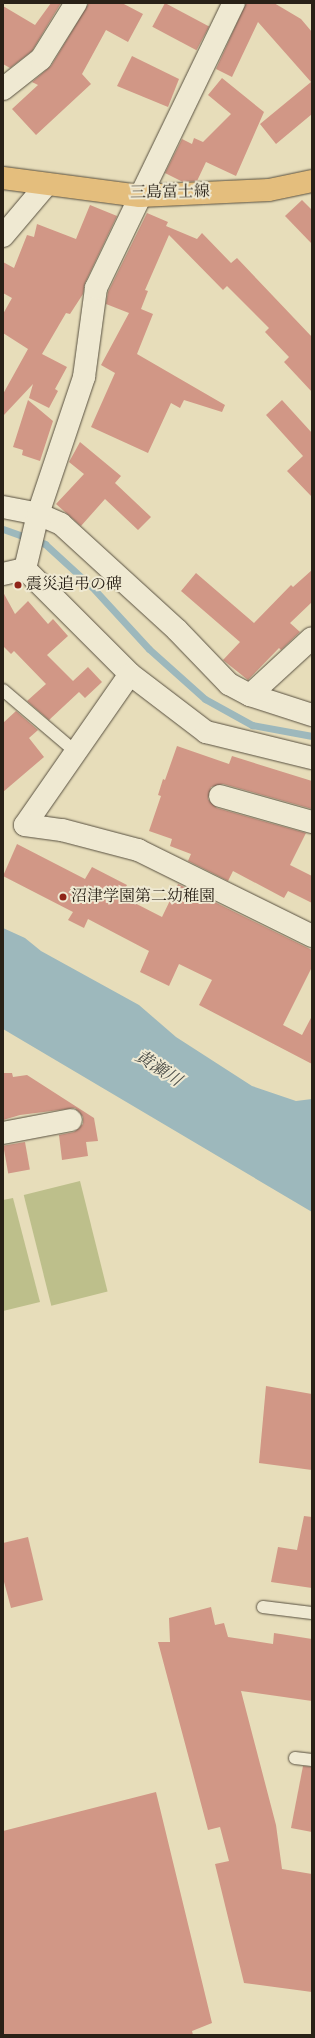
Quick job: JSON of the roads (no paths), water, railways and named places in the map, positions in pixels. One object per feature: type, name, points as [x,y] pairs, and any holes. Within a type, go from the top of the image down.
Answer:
[{"type":"main road","name":"三島富士線","points":[[3,178],[140,196],[269,190],[312,181]]},
{"type":"street","points":[[3,89],[41,59],[76,3]]},
{"type":"street","points":[[26,569],[38,514],[84,377],[96,288],[234,3]]},
{"type":"street","points":[[3,236],[47,184]]},
{"type":"street","points":[[3,507],[38,514],[61,524],[177,630],[229,684],[250,694],[312,715]]},
{"type":"street","points":[[3,574],[26,569]]},
{"type":"street","points":[[26,569],[130,674],[206,732],[312,758]]},
{"type":"street","points":[[250,694],[312,638]]},
{"type":"street","points":[[130,674],[77,753],[25,825],[62,830],[138,850],[312,936]]},
{"type":"street","points":[[220,796],[312,822]]},
{"type":"street","points":[[3,1133],[70,1120]]},
{"type":"lane","points":[[3,690],[77,753]]},
{"type":"lane","points":[[263,1607],[312,1613]]},
{"type":"lane","points":[[295,1758],[312,1760]]},
{"type":"water","name":"黄瀬川","points":[[3,928],[25,938],[41,951],[139,1005],[176,1037],[252,1086],[296,1101],[312,1099],[312,1212],[3,1029]]},
{"type":"waterway","points":[[3,529],[45,544],[92,587],[149,649],[205,699],[252,725],[312,736]]},
{"type":"place","name":"震災追弔の碑","points":[[18,585]]},
{"type":"place","name":"沼津学園第二幼稚園","points":[[63,897]]}]
